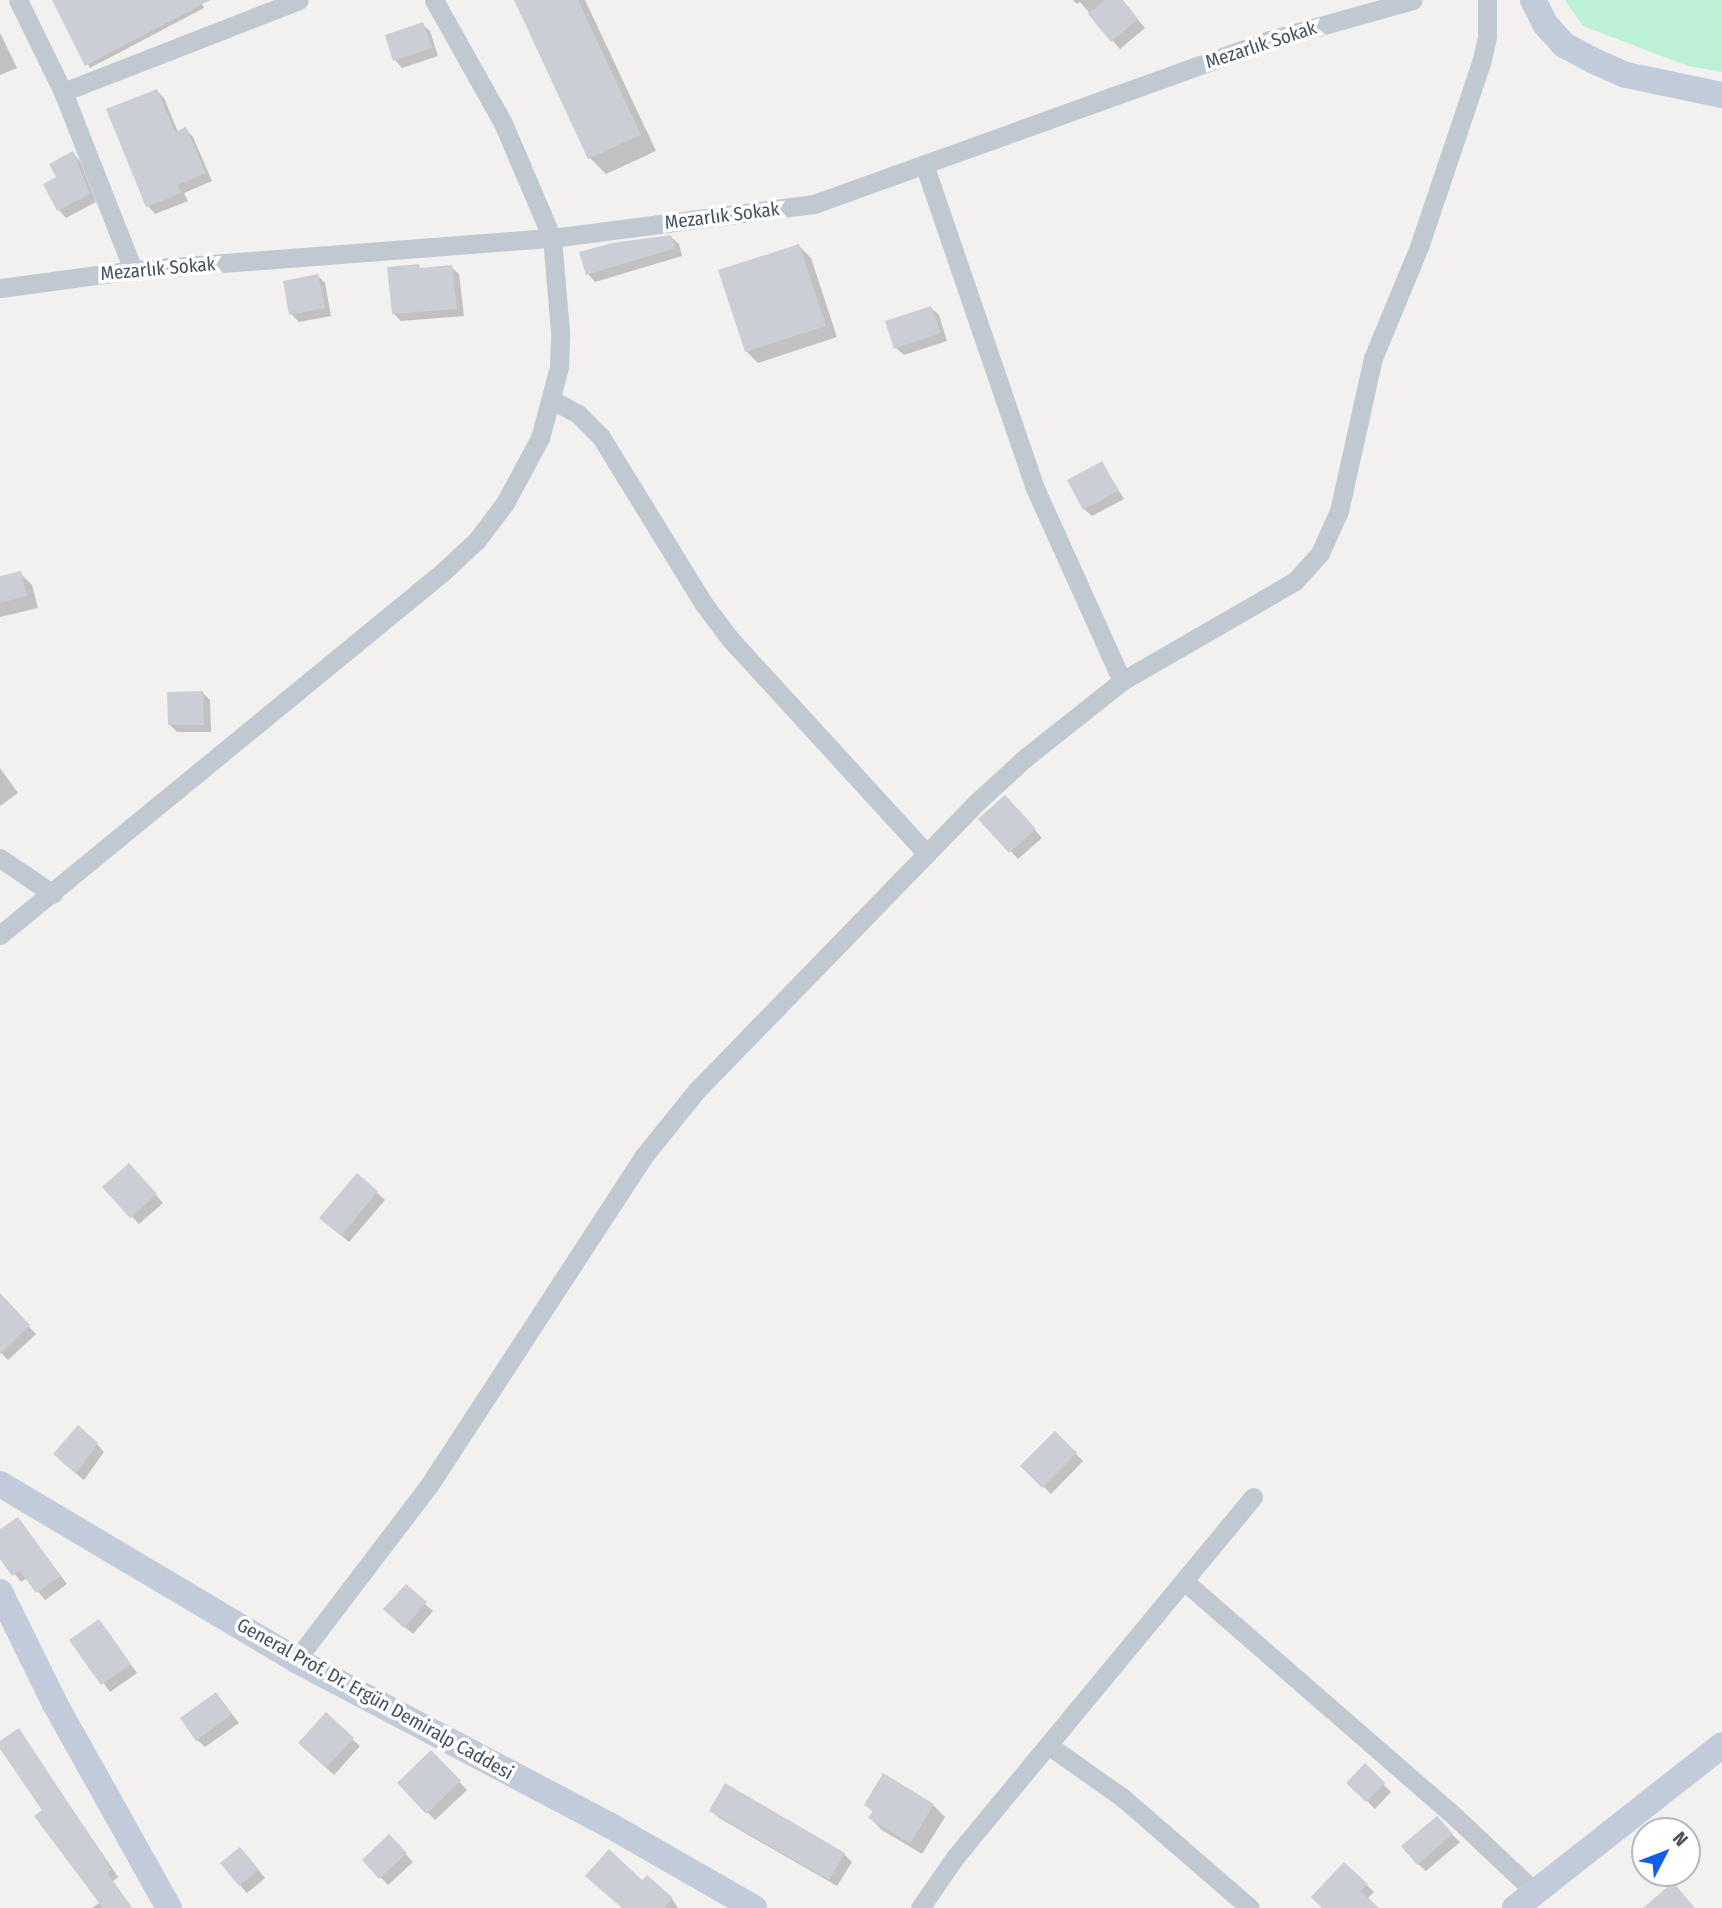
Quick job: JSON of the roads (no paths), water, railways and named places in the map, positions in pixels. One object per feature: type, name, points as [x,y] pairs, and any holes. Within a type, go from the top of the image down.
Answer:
[{"type":"street","points":[[18,0],[63,92],[133,270]]},
{"type":"street","points":[[63,92],[299,0]]},
{"type":"street","points":[[0,935],[444,571],[477,540],[523,473],[540,438],[559,367],[560,331],[552,238],[503,123],[434,0]]},
{"type":"street","name":"Mezarlık Sokak","points":[[0,288],[133,270],[552,238],[814,204],[1270,40],[1413,0]]},
{"type":"street","points":[[296,1660],[435,1476],[669,1122],[927,854],[1025,758],[1122,681],[1295,581],[1308,568],[1328,540],[1339,511],[1373,358],[1419,247],[1482,63],[1487,36],[1487,0]]},
{"type":"street","points":[[1533,0],[1545,24],[1564,45],[1592,60],[1626,75],[1722,94]]},
{"type":"street","points":[[924,164],[1034,486],[1122,681]]},
{"type":"street","points":[[552,400],[578,414],[601,437],[703,603],[739,651],[927,854]]},
{"type":"street","points":[[0,858],[53,894]]},
{"type":"street","name":"General Prof. Dr. Ergün Demiralp Caddesi","points":[[0,1484],[296,1660],[611,1826],[754,1908]]},
{"type":"street","points":[[920,1908],[956,1856],[1253,1497]]},
{"type":"street","points":[[1184,1581],[1449,1811],[1525,1900],[1722,1745]]},
{"type":"street","points":[[0,1592],[55,1704],[169,1908]]},
{"type":"street","points":[[1048,1745],[1122,1798],[1250,1908]]}]
